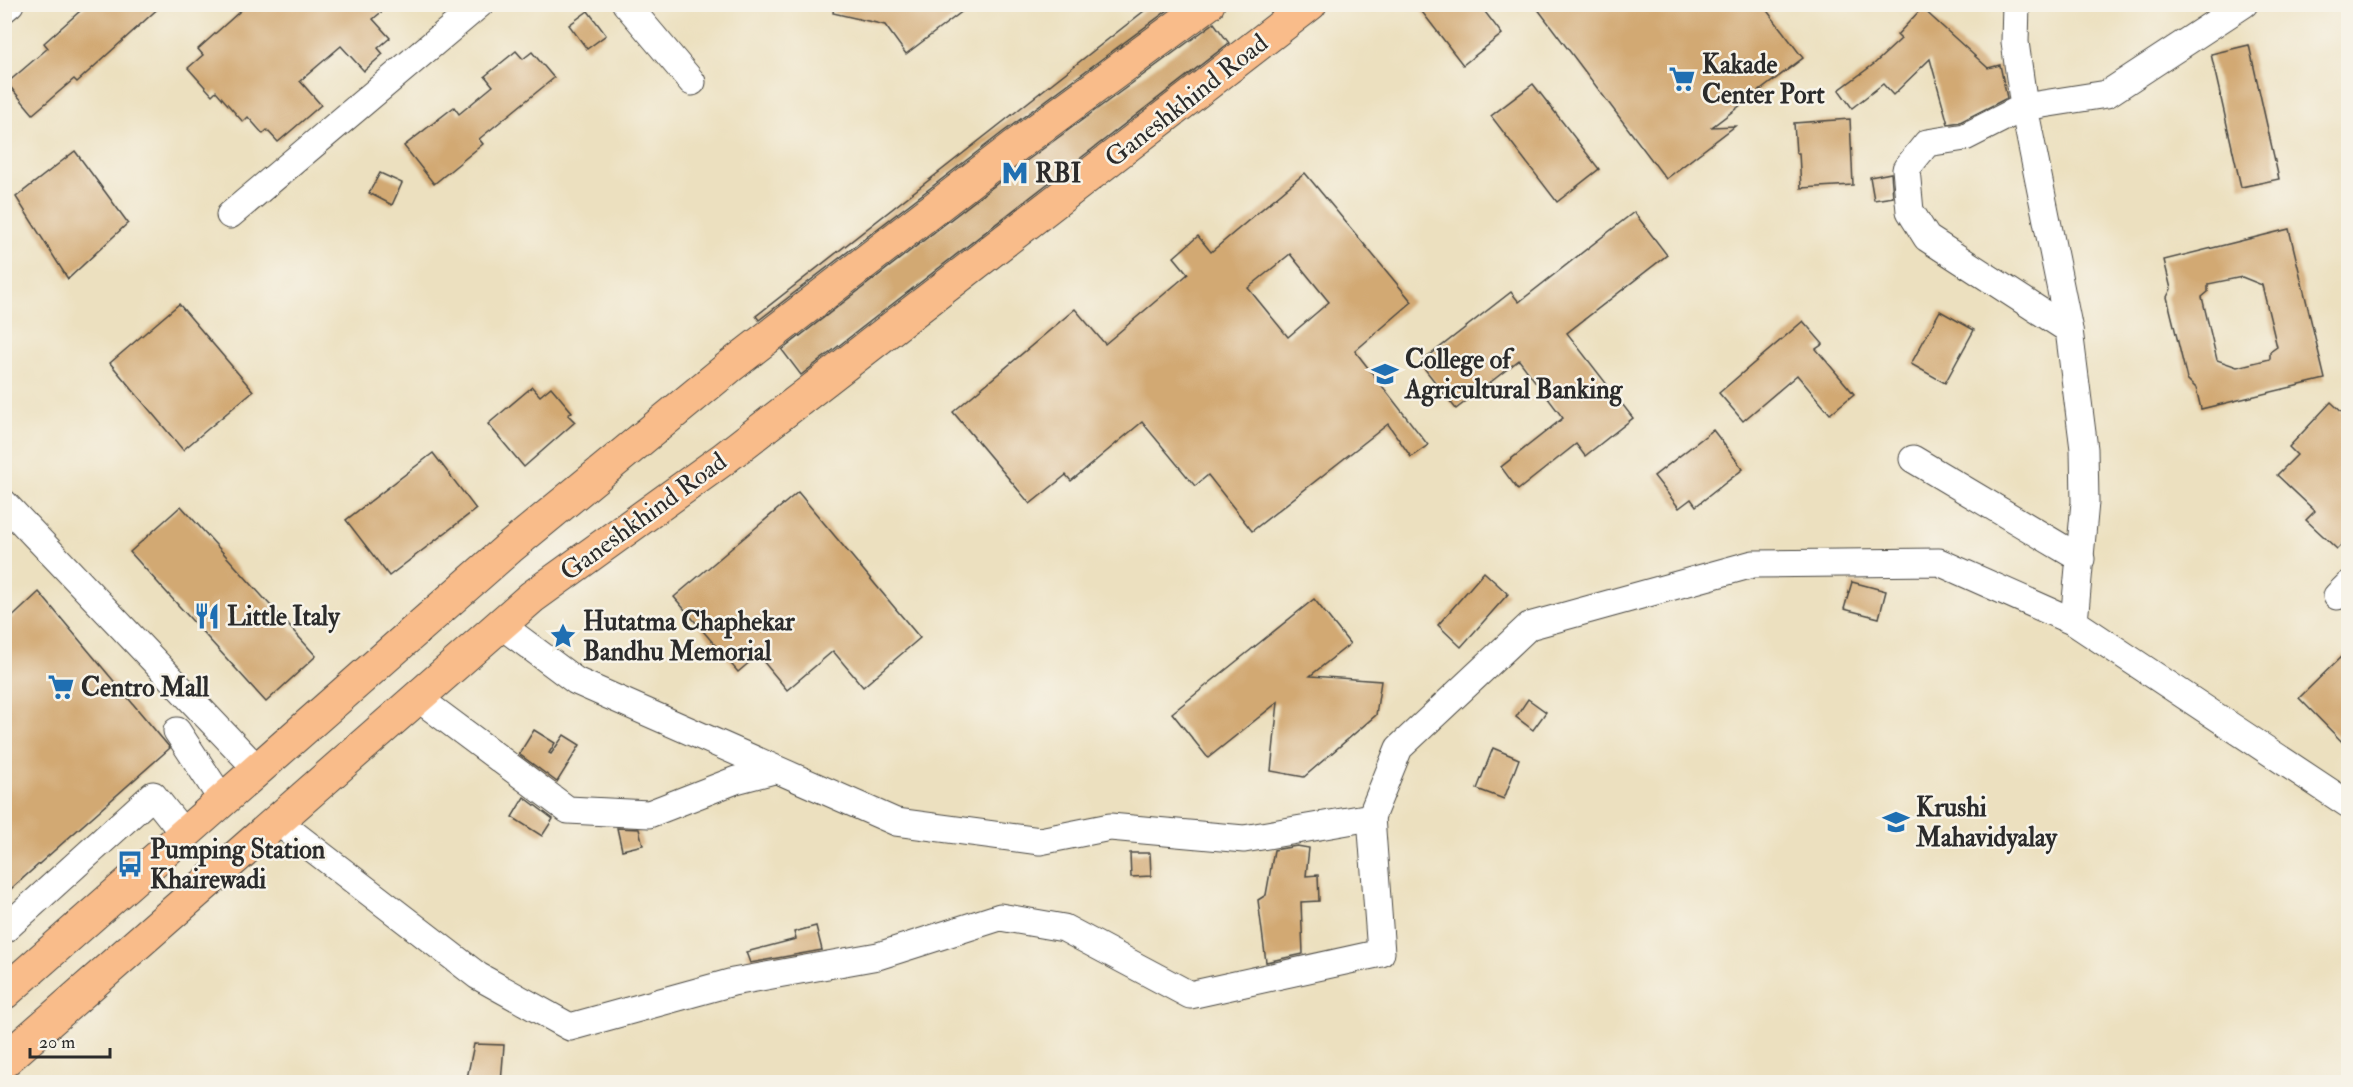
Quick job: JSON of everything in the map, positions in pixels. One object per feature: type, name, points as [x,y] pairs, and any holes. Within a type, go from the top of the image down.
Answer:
[{"type":"main road","points":[[4,993],[498,558],[728,368],[1014,147],[1208,4]]},
{"type":"main road","name":"Ganeshkhind Road","points":[[4,1061],[532,597],[722,460],[1310,4]]},
{"type":"main road","points":[[498,558],[532,597]]},
{"type":"street","points":[[4,9],[10,4]]},
{"type":"street","points":[[230,215],[480,4]]},
{"type":"street","points":[[626,4],[692,82]]},
{"type":"street","points":[[2016,4],[2015,42],[2024,107],[2069,330],[2084,449],[2081,559],[2074,622]]},
{"type":"street","points":[[2069,330],[1927,238],[1910,211],[1906,169],[1927,143],[1965,136],[2024,107],[2107,94],[2244,4]]},
{"type":"street","points":[[1913,459],[2081,559]]},
{"type":"street","points":[[4,503],[258,770]]},
{"type":"street","points":[[278,821],[478,976],[570,1027],[733,982],[878,956],[1000,917],[1064,928],[1190,995],[1382,953],[1371,817],[1399,748],[1529,626],[1753,564],[1939,562],[2074,622],[2349,804]]},
{"type":"street","points":[[501,625],[576,681],[896,822],[1040,841],[1110,827],[1244,839],[1371,817]]},
{"type":"street","points":[[418,698],[568,810],[650,814],[736,780],[774,770]]},
{"type":"street","points":[[177,731],[223,801]]},
{"type":"street","points":[[4,930],[153,795],[184,834]]},
{"type":"building","points":[[88,4],[163,4],[77,82],[74,79],[33,114],[7,83],[48,48],[44,43]]},
{"type":"building","points":[[248,4],[391,4],[373,19],[390,38],[378,48],[383,54],[364,71],[341,46],[300,81],[321,105],[278,142],[267,130],[263,134],[248,117],[243,122],[216,91],[212,95],[188,68],[203,55],[198,49]]},
{"type":"building","points":[[834,4],[972,4],[906,54],[885,25],[833,13]]},
{"type":"building","points":[[1153,4],[1176,4],[1003,132],[759,320],[756,316]]},
{"type":"building","points":[[1416,4],[1479,4],[1502,34],[1463,65]]},
{"type":"building","name":"Kakade Center Port","points":[[1534,4],[1762,4],[1803,58],[1712,127],[1735,126],[1666,179]]},
{"type":"building","points":[[1922,8],[1988,68],[2000,65],[2007,98],[1960,122],[1948,124],[1930,59],[1893,95],[1883,84],[1852,108],[1839,90],[1874,64],[1901,39],[1897,35]]},
{"type":"building","points":[[588,11],[606,35],[587,49],[569,25]]},
{"type":"building","points":[[1214,23],[1229,43],[801,375],[782,350],[1025,162]]},
{"type":"building","points":[[2249,45],[2279,179],[2241,187],[2211,54]]},
{"type":"building","points":[[516,51],[523,59],[532,52],[554,78],[479,139],[483,144],[434,184],[404,146],[454,107],[459,114],[493,86],[485,76]]},
{"type":"building","points":[[1533,84],[1599,169],[1557,202],[1491,116]]},
{"type":"building","points":[[1850,119],[1853,185],[1801,188],[1794,123]]},
{"type":"building","points":[[75,151],[128,223],[68,279],[16,197]]},
{"type":"building","points":[[380,173],[402,183],[392,205],[369,193]]},
{"type":"building","points":[[1305,173],[1412,302],[1355,351],[1428,445],[1411,457],[1388,424],[1252,531],[1208,475],[1195,486],[1142,422],[1071,481],[1066,475],[1030,504],[953,412],[1075,309],[1105,344],[1188,274],[1174,257],[1198,236],[1211,252]],"holes":[[[1290,254],[1329,302],[1288,337],[1248,288]]]},
{"type":"building","points":[[1891,173],[1893,197],[1874,200],[1870,177]]},
{"type":"building","points":[[1634,212],[1667,255],[1567,333],[1633,418],[1585,456],[1576,444],[1518,490],[1501,467],[1563,418],[1519,360],[1456,409],[1420,363],[1511,292],[1519,302]]},
{"type":"building","points":[[2289,229],[2325,379],[2201,409],[2196,388],[2187,379],[2167,297],[2171,289],[2164,260]],"holes":[[[2242,277],[2262,285],[2277,347],[2270,352],[2270,359],[2237,367],[2217,360],[2202,297],[2208,292],[2208,284]]]},
{"type":"building","points":[[179,304],[253,391],[183,450],[110,363]]},
{"type":"building","points":[[1940,311],[1974,330],[1945,383],[1911,364]]},
{"type":"building","points":[[1803,321],[1823,344],[1816,349],[1854,394],[1830,414],[1797,375],[1743,421],[1719,393]]},
{"type":"building","points":[[532,387],[540,396],[551,387],[572,412],[568,415],[575,422],[524,467],[488,424]]},
{"type":"building","points":[[2331,402],[2349,419],[2349,537],[2337,549],[2306,520],[2315,511],[2277,475],[2297,455],[2289,447]]},
{"type":"building","points":[[1713,430],[1743,469],[1696,506],[1691,499],[1679,508],[1654,476]]},
{"type":"building","points":[[433,453],[476,509],[389,576],[346,520]]},
{"type":"building","points":[[798,492],[920,638],[863,687],[833,651],[787,690],[758,655],[738,672],[674,597]]},
{"type":"building","points":[[181,506],[316,656],[266,702],[130,552]]},
{"type":"building","points":[[1484,572],[1508,594],[1461,647],[1438,625]]},
{"type":"building","points":[[1852,582],[1886,591],[1879,618],[1844,609]]},
{"type":"building","name":"Centro Mall","points":[[39,592],[170,748],[4,895],[4,625]]},
{"type":"building","points":[[1314,599],[1350,644],[1310,676],[1381,681],[1376,715],[1304,777],[1271,771],[1278,702],[1208,758],[1172,713]]},
{"type":"building","points":[[2349,649],[2349,749],[2299,698]]},
{"type":"building","points":[[1528,699],[1546,712],[1533,730],[1516,717]]},
{"type":"building","points":[[534,730],[555,743],[549,753],[551,754],[564,735],[580,745],[557,782],[519,754]]},
{"type":"building","points":[[1493,748],[1519,759],[1504,799],[1477,789]]},
{"type":"building","points":[[524,797],[553,819],[542,836],[512,817]]},
{"type":"building","points":[[617,828],[639,829],[643,845],[622,850]]},
{"type":"building","points":[[1297,846],[1309,848],[1306,876],[1318,875],[1319,901],[1301,902],[1303,954],[1266,962],[1258,900],[1266,895],[1274,850]]},
{"type":"building","points":[[1130,853],[1150,853],[1151,876],[1131,877]]},
{"type":"building","points":[[816,926],[822,950],[750,963],[746,952],[796,939],[794,932]]},
{"type":"building","points":[[474,1044],[504,1045],[501,1083],[466,1083]]},
{"type":"place","name":"Kakade Center Port","points":[[1682,79]]},
{"type":"place","name":"RBI","points":[[1015,173]]},
{"type":"place","name":"College of Agricultural Banking","points":[[1385,374]]},
{"type":"place","name":"Little Italy","points":[[207,616]]},
{"type":"place","name":"Hutatma Chaphekar Bandhu Memorial","points":[[563,636]]},
{"type":"place","name":"Centro Mall","points":[[61,687]]},
{"type":"place","name":"Krushi Mahavidyalay","points":[[1896,822]]},
{"type":"place","name":"Pumping Station Khairewadi","points":[[130,864]]}]
